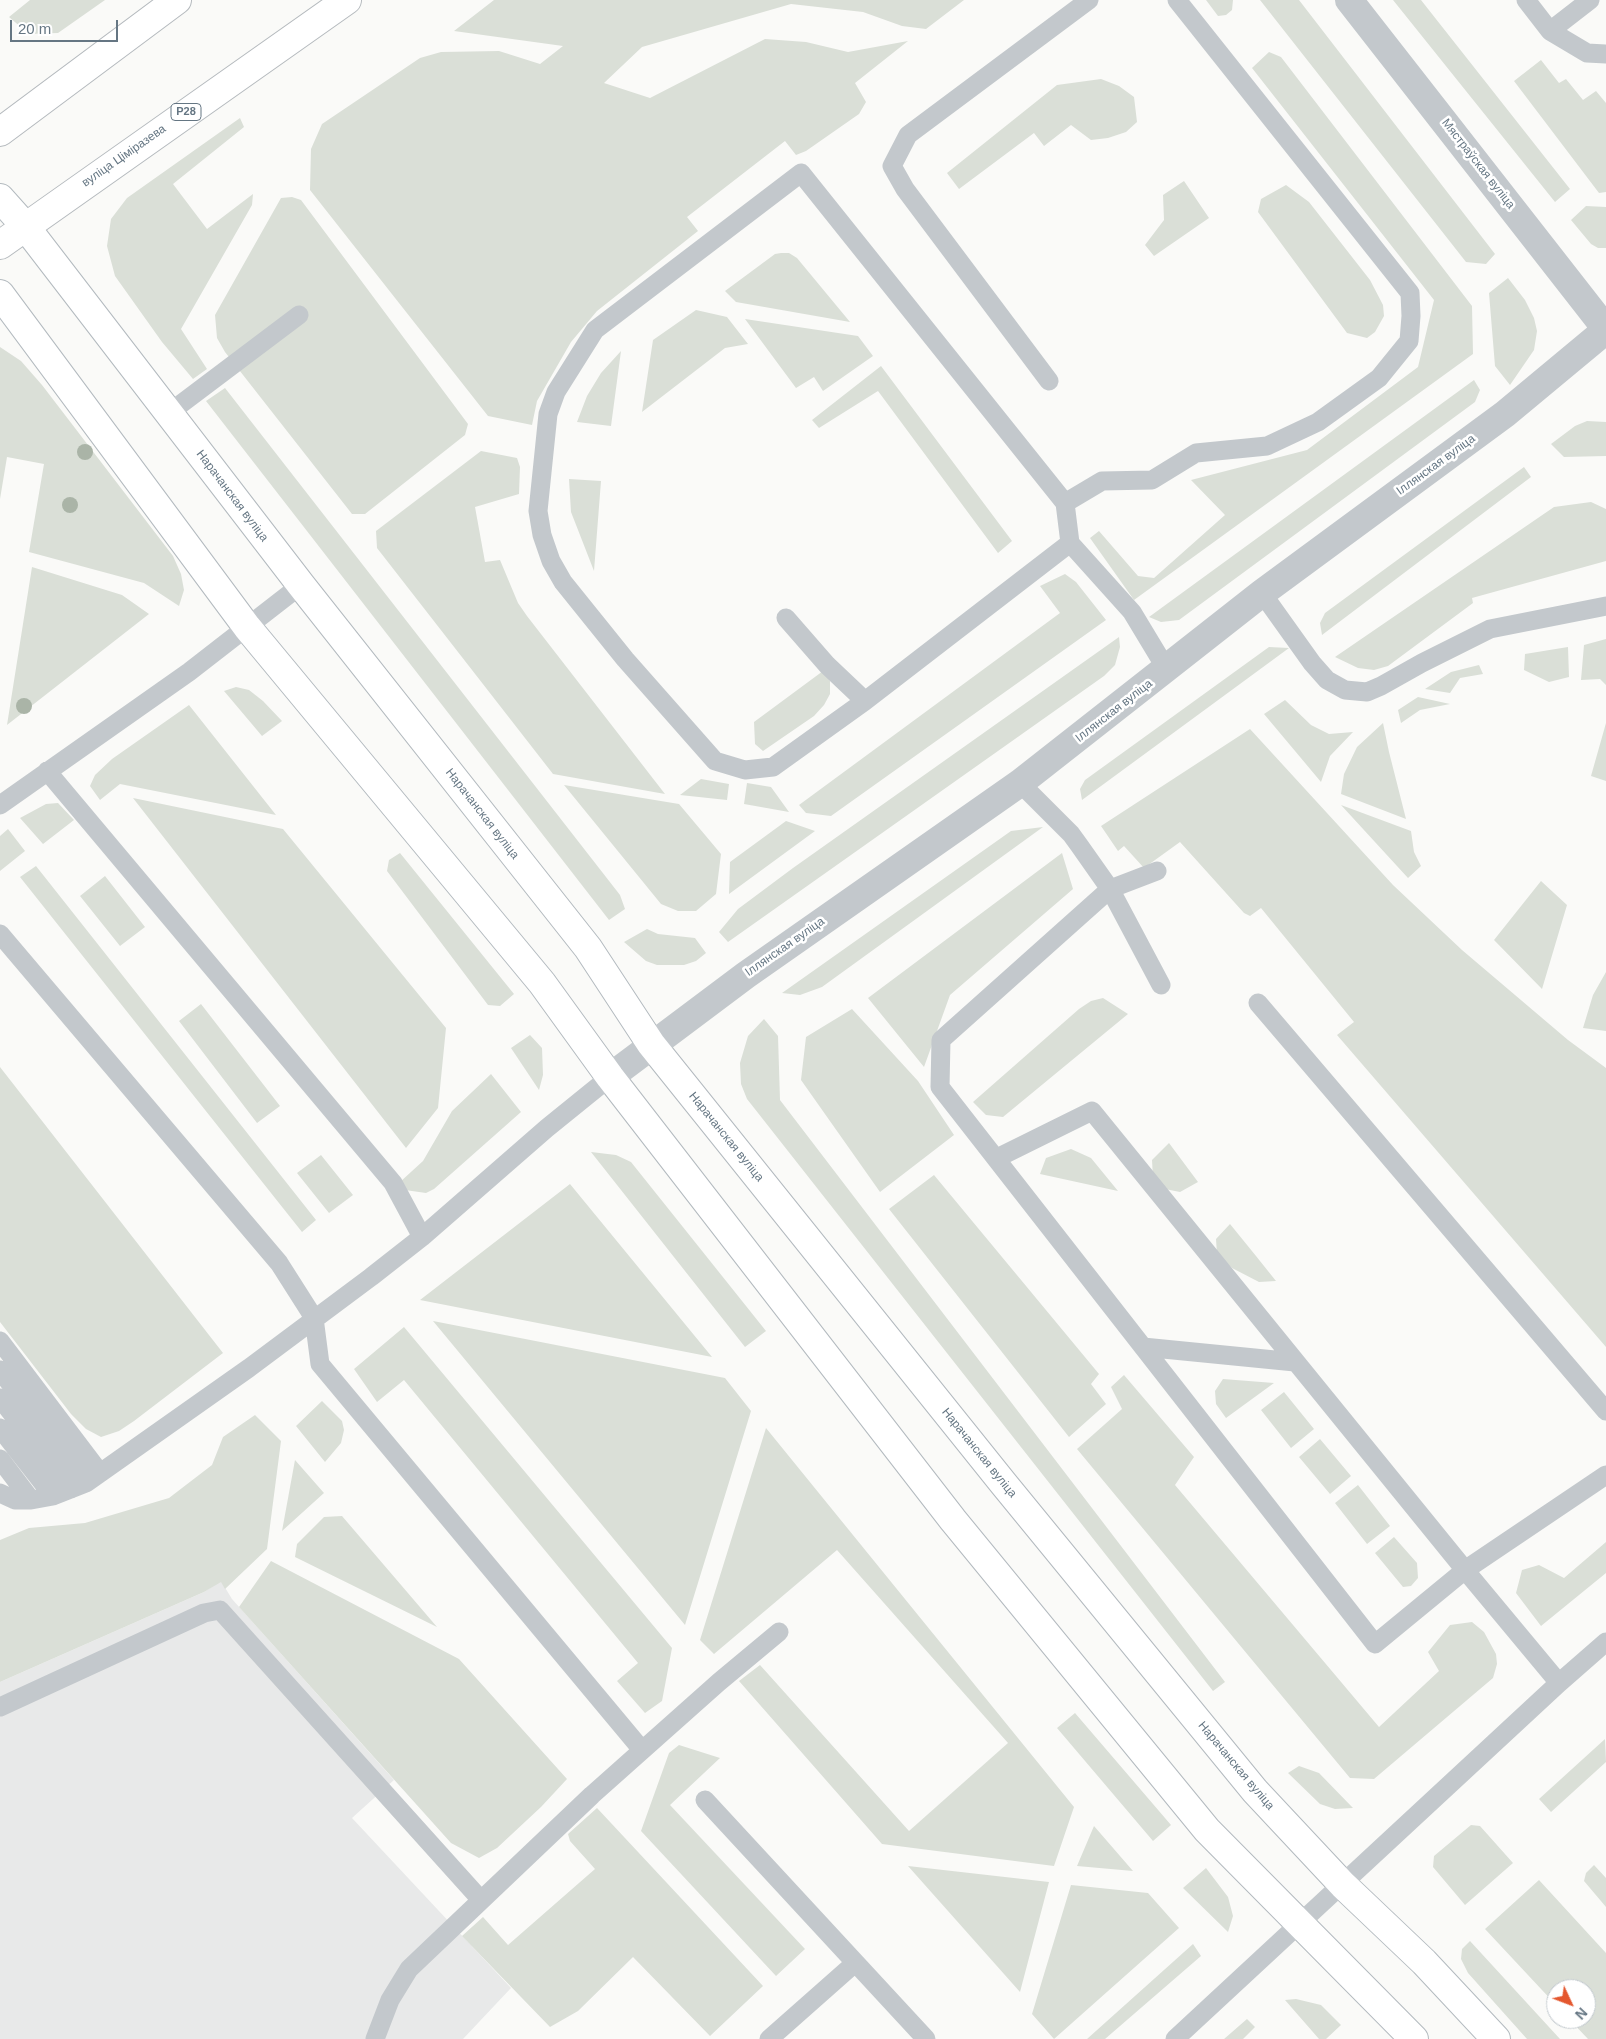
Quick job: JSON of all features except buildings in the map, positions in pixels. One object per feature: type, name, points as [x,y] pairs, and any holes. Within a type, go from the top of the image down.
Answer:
[{"type":"main road","points":[[0,132],[177,0]]},
{"type":"main road","name":"вуліца Ціміразева","points":[[0,245],[347,0]]},
{"type":"main road","name":"Нарачанская вуліца","points":[[0,198],[25,226],[300,585],[588,948],[651,1044],[1003,1483],[1255,1791],[1344,1885],[1424,1962],[1496,2039]]},
{"type":"main road","points":[[0,294],[247,627],[542,983],[610,1077],[966,1535],[1207,1830],[1414,2039]]},
{"type":"street","name":"Мястраўская вуліца","points":[[1349,0],[1606,329]]},
{"type":"street","name":"Іллянская вуліца","points":[[610,1077],[651,1044],[746,974],[1020,783],[1167,670],[1262,593],[1506,414],[1606,329]]},
{"type":"lane","points":[[1048,381],[905,189],[892,166],[908,135],[1089,0]]},
{"type":"lane","points":[[1065,503],[1102,481],[1152,480],[1196,453],[1267,446],[1301,430],[1323,419],[1378,378],[1409,341],[1410,293],[1177,0]]},
{"type":"lane","points":[[1526,0],[1550,32],[1587,53],[1606,54]]},
{"type":"lane","points":[[1550,32],[1590,0]]},
{"type":"lane","points":[[1070,542],[865,701],[773,767],[746,770],[715,761],[625,659],[563,582],[551,561],[542,536],[539,519],[543,446],[548,414],[556,392],[595,330],[801,173],[1065,503],[1070,542],[1132,612],[1167,670]]},
{"type":"lane","points":[[168,413],[299,314]]},
{"type":"lane","points":[[0,805],[189,672],[300,585]]},
{"type":"lane","points":[[1262,593],[1312,664],[1327,680],[1346,690],[1367,692],[1490,629],[1606,606]]},
{"type":"lane","points":[[786,618],[827,665],[865,701]]},
{"type":"lane","points":[[47,771],[393,1183],[422,1237]]},
{"type":"lane","points":[[1020,783],[1071,834],[1110,889],[1161,985]]},
{"type":"lane","points":[[1157,871],[1110,889],[941,1040],[940,1087],[1375,1644],[1465,1570],[1606,1475]]},
{"type":"lane","points":[[0,934],[279,1263],[314,1318],[320,1364],[642,1750]]},
{"type":"lane","points":[[1258,1003],[1606,1411]]},
{"type":"lane","points":[[1,1493],[15,1500],[31,1500],[53,1496],[86,1482],[249,1368],[422,1237],[546,1128],[610,1077]]},
{"type":"lane","points":[[997,1158],[1092,1111],[1559,1684]]},
{"type":"lane","points":[[0,1342],[86,1482]]},
{"type":"lane","points":[[1143,1347],[1295,1362]]},
{"type":"lane","points":[[0,1370],[86,1482]]},
{"type":"lane","points":[[0,1398],[86,1482]]},
{"type":"lane","points":[[0,1428],[53,1496]]},
{"type":"lane","points":[[0,1459],[31,1500]]},
{"type":"lane","points":[[0,1707],[204,1613],[220,1610],[481,1900]]},
{"type":"lane","points":[[375,2039],[390,2000],[409,1969],[592,1795],[779,1632]]},
{"type":"lane","points":[[1175,2039],[1300,1922],[1344,1885],[1392,1837],[1606,1642]]},
{"type":"lane","points":[[705,1800],[926,2039]]},
{"type":"lane","points":[[769,2039],[855,1963]]},
{"type":"shaded area","points":[[30,0],[105,0],[58,33],[29,34],[9,17]]},
{"type":"shaded area","points":[[494,0],[964,0],[926,29],[902,26],[863,12],[791,4],[642,47],[604,83],[650,98],[765,39],[806,42],[848,52],[908,41],[855,83],[866,102],[859,114],[806,151],[796,155],[785,141],[687,217],[698,231],[597,311],[571,342],[537,401],[532,425],[488,416],[310,190],[311,149],[322,124],[420,58],[441,52],[499,51],[540,64],[563,46],[454,31]]},
{"type":"shaded area","points":[[1206,0],[1233,0],[1232,10],[1226,15],[1218,16]]},
{"type":"shaded area","points":[[1260,0],[1299,0],[1495,254],[1486,264],[1466,262]]},
{"type":"shaded area","points":[[1393,0],[1421,0],[1570,189],[1555,202]]},
{"type":"shaded area","points":[[1269,52],[1281,57],[1472,306],[1473,354],[1134,600],[1090,538],[1099,531],[1138,576],[1154,578],[1225,515],[1191,480],[1307,450],[1418,367],[1434,300],[1252,68]]},
{"type":"shaded area","points":[[1541,60],[1559,83],[1566,79],[1583,100],[1596,91],[1606,103],[1606,192],[1599,193],[1514,81]]},
{"type":"shaded area","points":[[1101,79],[1119,86],[1134,97],[1137,122],[1126,132],[1108,138],[1091,140],[1071,125],[1044,146],[1034,133],[959,189],[947,173],[1057,85]]},
{"type":"shaded area","points":[[240,118],[244,127],[173,184],[207,229],[253,194],[252,205],[181,329],[207,369],[193,379],[162,342],[115,276],[107,246],[111,219],[127,198]]},
{"type":"shaded area","points":[[1184,181],[1209,218],[1154,256],[1145,245],[1164,220],[1163,195]]},
{"type":"shaded area","points":[[1286,185],[1309,202],[1370,280],[1383,305],[1384,316],[1375,332],[1367,338],[1347,333],[1258,212],[1261,199]]},
{"type":"shaded area","points":[[292,197],[301,200],[468,424],[465,435],[365,514],[352,514],[225,352],[217,338],[215,315],[281,198]]},
{"type":"shaded area","points":[[1586,206],[1606,207],[1606,248],[1598,248],[1591,244],[1571,220]]},
{"type":"shaded area","points":[[789,253],[797,258],[850,322],[736,302],[725,291],[775,254]]},
{"type":"shaded area","points":[[1508,278],[1525,300],[1534,318],[1537,331],[1534,350],[1510,385],[1495,366],[1489,293]]},
{"type":"shaded area","points":[[696,310],[727,317],[748,344],[725,348],[642,412],[653,340]]},
{"type":"shaded area","points":[[745,319],[858,336],[873,356],[823,391],[814,377],[796,388]]},
{"type":"shaded area","points":[[0,347],[21,361],[42,385],[173,556],[181,574],[184,590],[179,606],[144,583],[29,552],[44,464],[7,457],[0,499]]},
{"type":"shaded area","points":[[621,351],[611,426],[577,422],[587,396],[601,373]]},
{"type":"shaded area","points":[[881,366],[1012,541],[998,553],[878,391],[819,428],[812,420]]},
{"type":"shaded area","points":[[1474,380],[1480,390],[1475,402],[1179,620],[1161,622],[1149,617]]},
{"type":"shaded area","points":[[225,388],[620,895],[625,909],[609,920],[206,401]]},
{"type":"shaded area","points":[[1587,421],[1606,422],[1606,456],[1564,457],[1551,444],[1575,426]]},
{"type":"shaded area","points":[[481,451],[517,458],[520,467],[519,494],[475,507],[485,562],[500,560],[518,603],[527,616],[665,794],[553,774],[377,548],[376,531]]},
{"type":"shaded area","points":[[1524,467],[1531,477],[1322,635],[1320,623],[1325,613]]},
{"type":"shaded area","points":[[569,479],[601,481],[594,571],[571,512]]},
{"type":"shaded area","points":[[1591,502],[1606,509],[1606,561],[1472,598],[1473,603],[1388,666],[1374,670],[1358,668],[1335,657],[1554,507]]},
{"type":"shaded area","points":[[32,567],[122,595],[149,614],[7,725]]},
{"type":"shaded area","points":[[1065,574],[1076,582],[1106,620],[831,816],[806,813],[799,805],[1060,613],[1040,586]]},
{"type":"shaded area","points":[[1119,637],[1120,647],[1115,665],[1104,676],[728,942],[719,932],[738,909],[793,868]]},
{"type":"shaded area","points":[[1606,639],[1606,685],[1600,679],[1581,680],[1584,645]]},
{"type":"shaded area","points":[[1269,647],[1289,648],[1082,800],[1080,789],[1085,780]]},
{"type":"shaded area","points":[[1568,647],[1569,677],[1549,682],[1524,670],[1525,654]]},
{"type":"shaded area","points":[[1479,665],[1483,674],[1460,678],[1450,693],[1425,689],[1451,672]]},
{"type":"shaded area","points":[[823,671],[830,681],[830,694],[824,705],[814,716],[763,751],[755,744],[754,722]]},
{"type":"shaded area","points":[[236,687],[249,690],[263,701],[282,721],[262,736],[224,691]]},
{"type":"shaded area","points":[[1418,697],[1450,704],[1420,710],[1401,723],[1398,710]]},
{"type":"shaded area","points":[[1285,700],[1311,725],[1329,734],[1353,732],[1330,756],[1321,782],[1264,714]]},
{"type":"shaded area","points":[[189,705],[276,815],[120,784],[100,800],[90,786],[95,775],[112,759]]},
{"type":"shaded area","points":[[1383,723],[1406,819],[1341,794],[1344,774],[1357,747]]},
{"type":"shaded area","points":[[1606,723],[1606,781],[1591,776]]},
{"type":"shaded area","points":[[1250,729],[1393,885],[1462,950],[1568,1040],[1606,1068],[1606,1347],[1337,1035],[1354,1022],[1261,908],[1250,916],[1244,913],[1180,842],[1144,868],[1124,846],[1118,851],[1101,826]]},
{"type":"shaded area","points":[[701,779],[729,784],[727,800],[680,795]]},
{"type":"shaded area","points":[[747,783],[771,787],[789,812],[744,804]]},
{"type":"shaded area","points":[[564,785],[679,804],[721,854],[716,894],[696,911],[678,911],[661,904]]},
{"type":"shaded area","points":[[133,798],[283,829],[446,1028],[438,1108],[406,1148]]},
{"type":"shaded area","points":[[58,803],[74,820],[43,844],[20,818],[46,804]]},
{"type":"shaded area","points":[[1341,805],[1411,831],[1414,852],[1421,866],[1408,878]]},
{"type":"shaded area","points":[[786,821],[815,831],[729,894],[730,862]]},
{"type":"shaded area","points":[[1043,827],[822,987],[800,995],[782,993],[1011,831]]},
{"type":"shaded area","points":[[8,829],[25,851],[0,871],[0,836]]},
{"type":"shaded area","points":[[400,853],[514,994],[500,1006],[488,1005],[387,871],[389,860]]},
{"type":"shaded area","points":[[1062,853],[1073,889],[950,995],[924,1067],[868,998]]},
{"type":"shaded area","points":[[36,866],[316,1220],[302,1232],[20,877]]},
{"type":"shaded area","points":[[105,876],[145,927],[120,946],[80,896]]},
{"type":"shaded area","points":[[1541,881],[1567,905],[1542,989],[1494,940]]},
{"type":"shaded area","points":[[647,929],[658,934],[695,938],[706,953],[696,961],[684,965],[657,965],[646,961],[624,942]]},
{"type":"shaded area","points":[[1606,972],[1606,1031],[1583,1028],[1593,995]]},
{"type":"shaded area","points":[[1103,998],[1128,1014],[1003,1117],[986,1115],[973,1102],[1079,1009],[1091,1001]]},
{"type":"shaded area","points":[[201,1004],[280,1106],[257,1123],[179,1021]]},
{"type":"shaded area","points":[[852,1009],[918,1081],[954,1135],[880,1192],[801,1080],[806,1037]]},
{"type":"shaded area","points":[[764,1019],[778,1036],[780,1100],[1225,1682],[1213,1691],[747,1099],[741,1084],[740,1063],[748,1036]]},
{"type":"shaded area","points":[[530,1035],[542,1048],[543,1075],[539,1090],[511,1048]]},
{"type":"shaded area","points":[[0,1067],[223,1353],[134,1421],[119,1431],[101,1437],[86,1429],[71,1414],[0,1322]]},
{"type":"shaded area","points":[[491,1074],[521,1112],[434,1189],[426,1193],[405,1190],[400,1182],[423,1161],[452,1111]]},
{"type":"shaded area","points":[[1169,1143],[1198,1182],[1180,1192],[1165,1189],[1153,1178],[1152,1160]]},
{"type":"shaded area","points":[[1071,1149],[1091,1158],[1118,1191],[1040,1174],[1046,1158]]},
{"type":"shaded area","points":[[591,1152],[616,1155],[631,1162],[766,1331],[745,1347]]},
{"type":"shaded area","points":[[321,1155],[353,1195],[329,1213],[297,1173]]},
{"type":"shaded area","points":[[934,1175],[1099,1374],[1091,1384],[1106,1404],[1069,1437],[889,1209]]},
{"type":"shaded area","points":[[570,1184],[712,1357],[420,1300]]},
{"type":"shaded area","points":[[1230,1224],[1276,1281],[1259,1282],[1232,1268],[1217,1254],[1216,1239]]},
{"type":"shaded area","points":[[433,1321],[725,1378],[751,1411],[685,1625]]},
{"type":"shaded area","points":[[404,1327],[672,1648],[662,1701],[645,1713],[617,1681],[638,1663],[404,1380],[377,1402],[354,1369]]},
{"type":"shaded area","points":[[1124,1375],[1194,1457],[1175,1485],[1379,1727],[1439,1671],[1428,1652],[1450,1625],[1472,1622],[1484,1632],[1496,1654],[1497,1664],[1493,1678],[1374,1779],[1350,1778],[1077,1449],[1122,1409],[1111,1387]]},
{"type":"shaded area","points":[[1223,1379],[1274,1383],[1226,1418],[1216,1404],[1215,1391]]},
{"type":"shaded area","points":[[1284,1392],[1314,1429],[1291,1448],[1261,1410]]},
{"type":"shaded area","points":[[322,1401],[342,1421],[344,1430],[341,1443],[325,1462],[296,1426]]},
{"type":"shaded area","points":[[255,1415],[281,1441],[267,1549],[225,1589],[221,1582],[204,1592],[0,1682],[0,1540],[29,1528],[85,1523],[169,1498],[212,1465],[223,1437]]},
{"type":"shaded area","points":[[766,1428],[1074,1807],[1054,1866],[882,1844],[739,1681],[760,1665],[909,1831],[1008,1743],[837,1550],[714,1654],[700,1640]]},
{"type":"shaded area","points":[[1320,1439],[1351,1476],[1330,1494],[1299,1457]]},
{"type":"shaded area","points":[[295,1460],[324,1493],[282,1531]]},
{"type":"shaded area","points":[[1358,1485],[1390,1526],[1367,1544],[1335,1503]]},
{"type":"shaded area","points":[[342,1516],[437,1627],[295,1557],[297,1544],[324,1517]]},
{"type":"shaded area","points":[[1394,1537],[1417,1563],[1418,1578],[1411,1586],[1403,1587],[1375,1553]]},
{"type":"shaded area","points":[[1606,1542],[1606,1573],[1541,1626],[1516,1593],[1522,1570],[1539,1565],[1564,1578]]},
{"type":"shaded area","points":[[271,1561],[459,1659],[567,1779],[541,1807],[497,1848],[479,1858],[451,1843],[239,1607]]},
{"type":"shaded area","points":[[221,1581],[232,1599],[394,1780],[352,1818],[511,1988],[463,2039],[0,2039],[0,1682],[204,1592]]},
{"type":"shaded area","points":[[1075,1713],[1171,1825],[1153,1841],[1057,1728]]},
{"type":"shaded area","points":[[1605,1739],[1606,1762],[1551,1812],[1539,1799]]},
{"type":"shaded area","points":[[679,1745],[720,1758],[670,1805],[805,1949],[776,1976],[641,1831],[669,1753]]},
{"type":"shaded area","points":[[1299,1766],[1319,1773],[1353,1808],[1335,1809],[1320,1804],[1288,1773]]},
{"type":"shaded area","points":[[597,1808],[763,1986],[710,2036],[633,1957],[578,2011],[550,2027],[462,1936],[483,1917],[508,1945],[595,1869],[570,1841],[568,1834]]},
{"type":"shaded area","points":[[1471,1825],[1480,1826],[1513,1863],[1465,1905],[1433,1867],[1434,1856]]},
{"type":"shaded area","points":[[1094,1826],[1133,1871],[1077,1866]]},
{"type":"shaded area","points":[[1594,1865],[1606,1878],[1606,1907],[1584,1881],[1586,1873]]},
{"type":"shaded area","points":[[908,1866],[1049,1882],[1020,1992]]},
{"type":"shaded area","points":[[1206,1868],[1228,1897],[1233,1916],[1228,1932],[1183,1888]]},
{"type":"shaded area","points":[[1539,1880],[1606,1953],[1606,2039],[1588,2039],[1578,2029],[1596,2029],[1596,1979],[1546,1979],[1546,1994],[1485,1929]]},
{"type":"shaded area","points":[[1071,1885],[1148,1893],[1179,1928],[1054,2039],[1032,2014]]},
{"type":"shaded area","points":[[1470,1941],[1546,2024],[1546,2029],[1551,2029],[1560,2039],[1527,2039],[1468,1973],[1461,1959],[1462,1949]]},
{"type":"shaded area","points":[[1193,1944],[1201,1956],[1105,2039],[1087,2039]]},
{"type":"shaded area","points":[[1296,1999],[1321,2005],[1341,2025],[1326,2039],[1319,2039],[1285,2000]]},
{"type":"shaded area","points":[[1247,2019],[1255,2027],[1243,2039],[1224,2039]]}]
